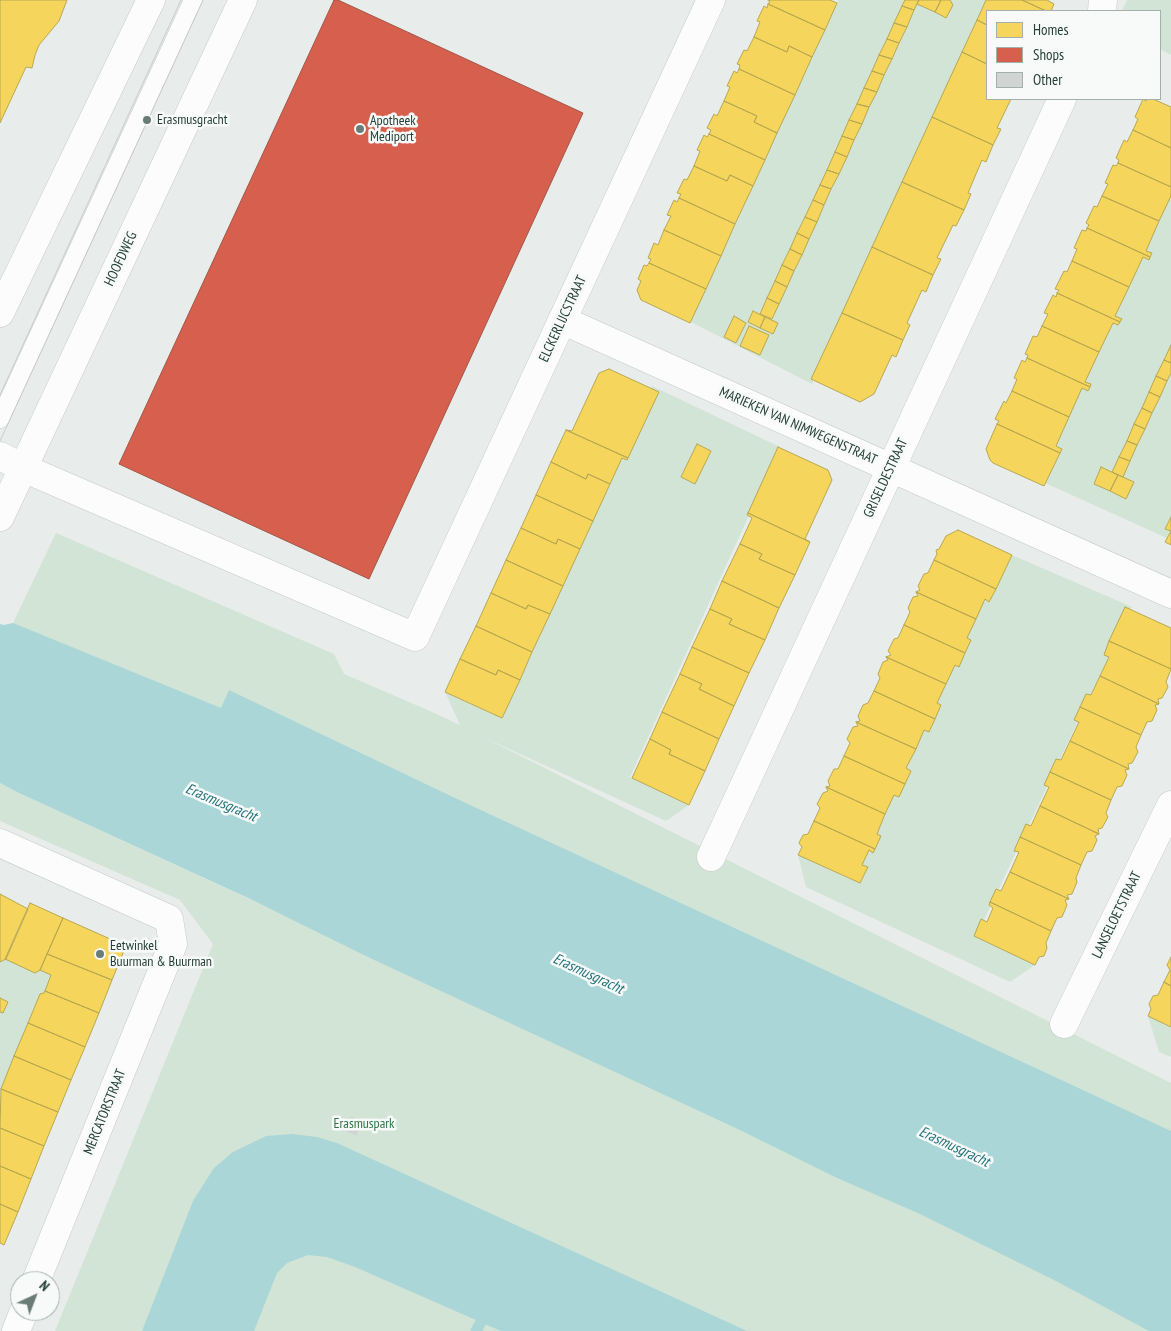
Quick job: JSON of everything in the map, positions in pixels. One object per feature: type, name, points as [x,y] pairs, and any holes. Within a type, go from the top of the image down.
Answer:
[{"type":"street","points":[[0,313],[151,0]]},
{"type":"street","name":"HOOFDWEG","points":[[0,517],[12,462],[243,0]]},
{"type":"street","name":"ELCKERLIJCSTRAAT","points":[[12,462],[416,637],[710,0]]},
{"type":"street","name":"GRISELDESTRAAT","points":[[712,857],[1062,100]]},
{"type":"street","name":"MARIEKEN VAN NIMWEGENSTRAAT","points":[[562,320],[1171,594]]},
{"type":"street","name":"LANSELOETSTRAAT","points":[[1064,1024],[1171,805]]},
{"type":"street","name":"MERCATORSTRAAT","points":[[0,843],[169,918],[173,944],[40,1271]]},
{"type":"lane","points":[[0,419],[193,0]]},
{"type":"green space","points":[[838,0],[994,0],[989,10],[986,10],[986,17],[812,384],[689,321]]},
{"type":"green space","points":[[1127,0],[1171,0],[1171,55],[1161,50],[1161,10],[1122,10]]},
{"type":"green space","points":[[1171,191],[1171,529],[1167,538],[1034,478]]},
{"type":"green space","points":[[652,386],[780,447],[630,777],[689,805],[666,821],[483,737],[1171,1083],[1171,1179],[13,623],[56,533],[334,654],[344,674],[460,725],[445,692],[497,716]]},
{"type":"green space","points":[[1005,552],[1132,607],[976,937],[1035,965],[1010,982],[806,887],[798,855],[852,880]]},
{"type":"green space","name":"Erasmuspark","points":[[0,783],[1171,1331],[55,1331],[213,944],[180,900],[0,821]]},
{"type":"green space","points":[[0,939],[63,965],[0,1118]]},
{"type":"green space","points":[[1148,1016],[1171,1027],[1171,1057],[1159,1052]]},
{"type":"water","points":[[13,623],[221,708],[229,690],[455,798],[1171,1131],[1171,1331],[1149,1331],[1056,1281],[920,1214],[835,1177],[742,1131],[0,783],[0,624]]},
{"type":"water","points":[[292,1134],[317,1137],[337,1143],[747,1331],[501,1331],[355,1267],[327,1257],[308,1255],[287,1263],[277,1273],[254,1331],[142,1331],[193,1201],[214,1168],[233,1152],[266,1136]]},
{"type":"building: Homes","points":[[0,0],[67,0],[59,21],[39,45],[32,68],[26,67],[0,123]]},
{"type":"building: Homes","points":[[768,0],[830,0],[837,3],[825,30],[768,4],[770,1]]},
{"type":"building: Homes","points":[[905,0],[919,0],[914,10],[902,6]]},
{"type":"building: Homes","points":[[919,0],[941,0],[935,12],[917,4]]},
{"type":"building: Homes","points":[[941,0],[950,0],[953,5],[946,18],[935,12]]},
{"type":"building: Homes","points":[[986,0],[1022,0],[1044,10],[986,10],[986,24],[977,20]]},
{"type":"building: Homes","points":[[1022,0],[1047,0],[1054,4],[1051,10],[1044,10]]},
{"type":"building: Homes","points":[[768,4],[825,30],[812,57],[789,46],[787,52],[754,37],[760,22],[757,21],[764,6],[767,8]]},
{"type":"building: Homes","points":[[902,6],[914,10],[907,27],[894,23]]},
{"type":"building: Homes","points":[[977,20],[986,24],[986,64],[962,52]]},
{"type":"building: Homes","points":[[894,23],[907,27],[899,43],[887,39]]},
{"type":"building: Homes","points":[[754,37],[787,52],[789,46],[812,57],[795,95],[739,69],[740,65],[737,64],[744,50],[747,51]]},
{"type":"building: Homes","points":[[887,39],[899,43],[892,59],[879,55]]},
{"type":"building: Homes","points":[[962,52],[986,64],[986,100],[1011,100],[997,128],[1001,129],[993,145],[932,117]]},
{"type":"building: Homes","points":[[879,55],[892,59],[884,75],[872,71]]},
{"type":"building: Homes","points":[[739,69],[795,95],[777,133],[754,122],[757,116],[724,101],[730,87],[727,86],[734,71],[737,73]]},
{"type":"building: Homes","points":[[872,71],[884,75],[877,92],[864,88]]},
{"type":"building: Homes","points":[[864,88],[877,92],[869,107],[857,104]]},
{"type":"building: Homes","points":[[1143,100],[1155,100],[1171,107],[1171,148],[1133,130],[1138,119],[1135,117]]},
{"type":"building: Homes","points":[[724,101],[757,116],[754,122],[777,133],[765,160],[709,134],[711,130],[707,128],[714,114],[717,116]]},
{"type":"building: Homes","points":[[857,104],[869,107],[862,124],[849,120]]},
{"type":"building: Homes","points":[[932,117],[993,145],[986,162],[982,160],[968,193],[971,194],[964,210],[902,182]]},
{"type":"building: Homes","points":[[849,120],[862,124],[854,140],[842,136]]},
{"type":"building: Homes","points":[[1133,130],[1171,148],[1171,187],[1118,163],[1119,160],[1116,158],[1124,140],[1127,142]]},
{"type":"building: Homes","points":[[709,134],[765,160],[753,186],[730,175],[727,181],[694,166],[700,151],[697,150],[704,135],[707,137]]},
{"type":"building: Homes","points":[[842,136],[854,140],[847,157],[835,152]]},
{"type":"building: Homes","points":[[835,152],[847,157],[839,174],[827,170]]},
{"type":"building: Homes","points":[[1118,163],[1171,187],[1171,196],[1159,221],[1102,196],[1108,184],[1105,183],[1113,165],[1116,166]]},
{"type":"building: Homes","points":[[694,166],[727,181],[730,175],[753,186],[735,224],[679,198],[681,194],[677,193],[684,179],[687,180]]},
{"type":"building: Homes","points":[[827,170],[839,174],[831,189],[820,185]]},
{"type":"building: Homes","points":[[902,182],[964,210],[956,226],[953,225],[937,258],[941,259],[933,275],[872,247]]},
{"type":"building: Homes","points":[[820,185],[831,189],[824,205],[813,200]]},
{"type":"building: Homes","points":[[1102,196],[1159,221],[1146,251],[1152,253],[1150,257],[1087,228],[1089,225],[1086,223],[1094,206],[1097,207]]},
{"type":"building: Homes","points":[[679,198],[735,224],[721,256],[664,230],[671,216],[667,215],[674,200],[677,202]]},
{"type":"building: Homes","points":[[813,200],[824,205],[817,222],[805,217]]},
{"type":"building: Homes","points":[[805,217],[817,222],[809,239],[797,233]]},
{"type":"building: Homes","points":[[1087,228],[1150,257],[1149,260],[1143,257],[1129,287],[1072,261],[1077,249],[1074,248],[1082,230],[1086,231]]},
{"type":"building: Homes","points":[[664,230],[721,256],[706,289],[649,263],[651,259],[648,258],[654,243],[658,245]]},
{"type":"building: Homes","points":[[797,233],[809,239],[802,255],[790,249]]},
{"type":"building: Homes","points":[[872,247],[933,275],[926,292],[922,290],[907,323],[910,325],[903,340],[842,313]]},
{"type":"building: Homes","points":[[790,249],[802,255],[794,271],[782,265]]},
{"type":"building: Homes","points":[[1072,261],[1129,287],[1115,316],[1122,319],[1120,322],[1057,293],[1059,290],[1055,289],[1064,271],[1067,272]]},
{"type":"building: Homes","points":[[649,263],[706,289],[690,323],[641,300],[637,290],[641,281],[638,279],[644,265],[647,266]]},
{"type":"building: Homes","points":[[782,265],[794,271],[787,287],[775,281]]},
{"type":"building: Homes","points":[[775,281],[787,287],[779,304],[767,298]]},
{"type":"building: Homes","points":[[1057,293],[1120,322],[1118,325],[1113,323],[1099,352],[1042,326],[1048,314],[1044,313],[1053,295],[1056,297]]},
{"type":"building: Homes","points":[[767,298],[779,304],[772,319],[760,314]]},
{"type":"building: Homes","points":[[753,311],[765,317],[760,328],[748,322]]},
{"type":"building: Homes","points":[[842,313],[903,340],[896,357],[892,355],[874,394],[860,402],[811,379]]},
{"type":"building: Homes","points":[[734,316],[746,323],[736,343],[724,337]]},
{"type":"building: Homes","points":[[765,317],[778,323],[773,334],[760,328]]},
{"type":"building: Homes","points":[[749,326],[769,335],[760,355],[740,346]]},
{"type":"building: Homes","points":[[1042,326],[1099,352],[1085,382],[1091,384],[1090,387],[1027,358],[1028,355],[1025,354],[1033,336],[1037,337]]},
{"type":"building: Homes","points":[[1171,345],[1171,363],[1164,360]]},
{"type":"building: Homes","points":[[1027,358],[1090,387],[1088,391],[1082,388],[1069,417],[1012,391],[1017,379],[1014,378],[1022,360],[1025,362]]},
{"type":"building: Homes","points":[[1164,360],[1171,363],[1171,373],[1167,381],[1156,376]]},
{"type":"building: Homes","points":[[609,369],[659,392],[628,458],[566,430],[572,431],[599,373]]},
{"type":"building: Homes","points":[[1156,376],[1167,381],[1160,397],[1149,392]]},
{"type":"building: Homes","points":[[1012,391],[1069,417],[1056,446],[1062,449],[1060,453],[997,424],[999,421],[995,419],[1004,401],[1006,403]]},
{"type":"building: Homes","points":[[1149,392],[1160,397],[1152,413],[1142,408]]},
{"type":"building: Homes","points":[[1142,408],[1152,413],[1145,429],[1134,424]]},
{"type":"building: Homes","points":[[997,424],[1060,453],[1044,486],[990,460],[986,449]]},
{"type":"building: Homes","points":[[1134,424],[1145,429],[1137,445],[1127,441]]},
{"type":"building: Homes","points":[[566,430],[628,458],[627,460],[622,458],[610,484],[588,474],[586,479],[551,462]]},
{"type":"building: Homes","points":[[1127,441],[1137,445],[1130,461],[1119,457]]},
{"type":"building: Homes","points":[[697,444],[711,451],[695,484],[681,477]]},
{"type":"building: Homes","points":[[778,447],[828,470],[832,480],[805,539],[810,542],[748,513]]},
{"type":"building: Homes","points":[[1119,457],[1130,461],[1123,477],[1112,472]]},
{"type":"building: Homes","points":[[551,462],[586,479],[588,474],[610,484],[593,521],[536,495]]},
{"type":"building: Homes","points":[[1101,467],[1118,475],[1110,491],[1094,484]]},
{"type":"building: Homes","points":[[1118,475],[1134,482],[1126,499],[1110,491]]},
{"type":"building: Homes","points":[[536,495],[593,521],[580,549],[558,539],[556,544],[521,528]]},
{"type":"building: Homes","points":[[748,513],[810,542],[795,575],[759,559],[762,554],[740,544],[752,518],[747,515]]},
{"type":"building: Homes","points":[[1171,517],[1171,531],[1165,529]]},
{"type":"building: Homes","points":[[521,528],[556,544],[558,539],[580,549],[563,586],[506,560]]},
{"type":"building: Homes","points":[[958,530],[1012,555],[996,589],[934,560],[937,554],[936,550],[939,549],[946,536]]},
{"type":"building: Homes","points":[[1171,531],[1171,545],[1165,542]]},
{"type":"building: Homes","points":[[740,544],[762,554],[759,559],[795,575],[779,608],[722,581]]},
{"type":"building: Homes","points":[[506,560],[563,586],[550,614],[528,605],[526,609],[491,593]]},
{"type":"building: Homes","points":[[934,560],[996,589],[989,602],[985,599],[976,619],[916,592],[920,590],[918,586],[924,574],[928,573]]},
{"type":"building: Homes","points":[[722,581],[779,608],[765,640],[729,624],[732,619],[710,609]]},
{"type":"building: Homes","points":[[916,592],[976,619],[967,638],[971,640],[965,653],[904,625],[910,612],[908,608],[913,597],[918,596]]},
{"type":"building: Homes","points":[[491,593],[526,609],[528,605],[550,614],[532,652],[476,626]]},
{"type":"building: Homes","points":[[1125,607],[1171,628],[1171,669],[1109,641]]},
{"type":"building: Homes","points":[[710,609],[732,619],[729,624],[765,640],[749,673],[692,647]]},
{"type":"building: Homes","points":[[904,625],[965,653],[959,667],[955,665],[946,684],[886,657],[891,655],[888,651],[894,639],[898,638]]},
{"type":"building: Homes","points":[[476,626],[532,652],[520,680],[498,670],[496,675],[460,659]]},
{"type":"building: Homes","points":[[1109,641],[1171,669],[1166,682],[1168,687],[1162,698],[1158,699],[1159,704],[1100,676],[1109,657],[1104,655]]},
{"type":"building: Homes","points":[[692,647],[749,673],[734,706],[699,689],[702,684],[680,674]]},
{"type":"building: Homes","points":[[886,657],[946,684],[937,703],[941,705],[935,719],[874,691],[880,678],[878,674],[883,662],[888,660]]},
{"type":"building: Homes","points":[[460,659],[496,675],[498,670],[520,680],[502,718],[445,692]]},
{"type":"building: Homes","points":[[680,674],[702,684],[699,689],[734,706],[719,739],[662,712]]},
{"type":"building: Homes","points":[[1100,676],[1159,704],[1155,705],[1157,710],[1152,721],[1147,722],[1141,735],[1080,707],[1086,694],[1091,695]]},
{"type":"building: Homes","points":[[874,691],[935,719],[929,732],[924,730],[916,749],[856,722],[860,721],[858,716],[863,705],[868,703]]},
{"type":"building: Homes","points":[[1080,707],[1141,735],[1136,747],[1138,752],[1132,763],[1128,764],[1129,769],[1070,741],[1079,722],[1074,720]]},
{"type":"building: Homes","points":[[662,712],[719,739],[705,771],[669,754],[671,750],[650,739]]},
{"type":"building: Homes","points":[[856,722],[916,749],[906,768],[911,771],[905,784],[844,756],[850,743],[847,739],[853,727],[858,726]]},
{"type":"building: Homes","points":[[650,739],[671,750],[669,754],[705,771],[689,805],[632,778]]},
{"type":"building: Homes","points":[[1070,741],[1129,769],[1125,770],[1127,775],[1122,786],[1117,787],[1111,800],[1050,772],[1056,759],[1061,760]]},
{"type":"building: Homes","points":[[844,756],[905,784],[899,797],[894,795],[885,814],[826,787],[830,786],[828,781],[834,769],[838,769]]},
{"type":"building: Homes","points":[[1050,772],[1111,800],[1106,813],[1108,817],[1102,828],[1098,829],[1099,834],[1040,806],[1049,787],[1044,785]]},
{"type":"building: Homes","points":[[826,787],[885,814],[877,834],[881,836],[875,849],[814,821],[820,808],[817,804],[823,793],[828,791]]},
{"type":"building: Homes","points":[[1040,806],[1099,834],[1095,836],[1097,840],[1092,851],[1087,852],[1081,865],[1020,837],[1026,824],[1031,826]]},
{"type":"building: Homes","points":[[814,821],[875,849],[873,853],[869,850],[862,865],[868,867],[860,883],[798,855],[802,847],[799,843],[803,835],[808,834]]},
{"type":"building: Homes","points":[[1020,837],[1081,865],[1072,894],[1067,895],[1069,899],[1010,872],[1019,852],[1014,851]]},
{"type":"building: Homes","points":[[1010,872],[1069,899],[1065,900],[1067,905],[1062,917],[1057,918],[1051,931],[990,902],[996,889],[1001,891]]},
{"type":"building: Homes","points":[[0,894],[28,909],[6,959],[0,962]]},
{"type":"building: Homes","points":[[990,902],[1051,931],[1046,943],[1047,948],[1044,956],[1039,957],[1035,965],[974,936],[981,919],[987,922],[993,908],[989,905]]},
{"type":"building: Homes","points":[[30,903],[63,918],[40,970],[35,973],[5,959]]},
{"type":"building: Homes","points":[[63,918],[126,946],[112,980],[47,954]]},
{"type":"building: Homes","points":[[47,954],[112,980],[99,1013],[45,991],[51,975],[40,970]]},
{"type":"building: Homes","points":[[1171,957],[1171,986],[1164,982],[1170,970],[1167,965]]},
{"type":"building: Homes","points":[[1164,982],[1171,986],[1171,1027],[1148,1016],[1151,1009],[1149,1004],[1153,996],[1158,995]]},
{"type":"building: Homes","points":[[45,991],[99,1013],[85,1047],[28,1023],[40,994]]},
{"type":"building: Homes","points":[[0,998],[8,1002],[3,1013],[0,1012]]},
{"type":"building: Homes","points":[[28,1023],[85,1047],[71,1080],[14,1056]]},
{"type":"building: Homes","points":[[14,1056],[71,1080],[58,1112],[1,1089]]},
{"type":"building: Homes","points":[[1,1089],[58,1112],[44,1146],[0,1128]]},
{"type":"building: Homes","points":[[0,1128],[44,1146],[31,1179],[0,1166]]},
{"type":"building: Homes","points":[[0,1166],[31,1179],[18,1212],[0,1204]]},
{"type":"building: Homes","points":[[0,1204],[18,1212],[4,1245],[0,1243]]},
{"type":"building: Shops","points":[[334,0],[338,0],[583,113],[369,579],[119,464]]},
{"type":"building: Other","points":[[351,1117],[363,1122],[356,1135],[345,1130]]},
{"type":"waterway","points":[[476,1331],[481,1322]]},
{"type":"tram line","points":[[0,395],[181,0]]},
{"type":"tram line","points":[[0,441],[203,0]]},
{"type":"place","name":"Erasmusgracht","points":[[147,120]]},
{"type":"place","name":"Apotheek Mediport","points":[[360,129]]},
{"type":"place","name":"Eetwinkel Buurman & Buurman","points":[[100,954]]}]
